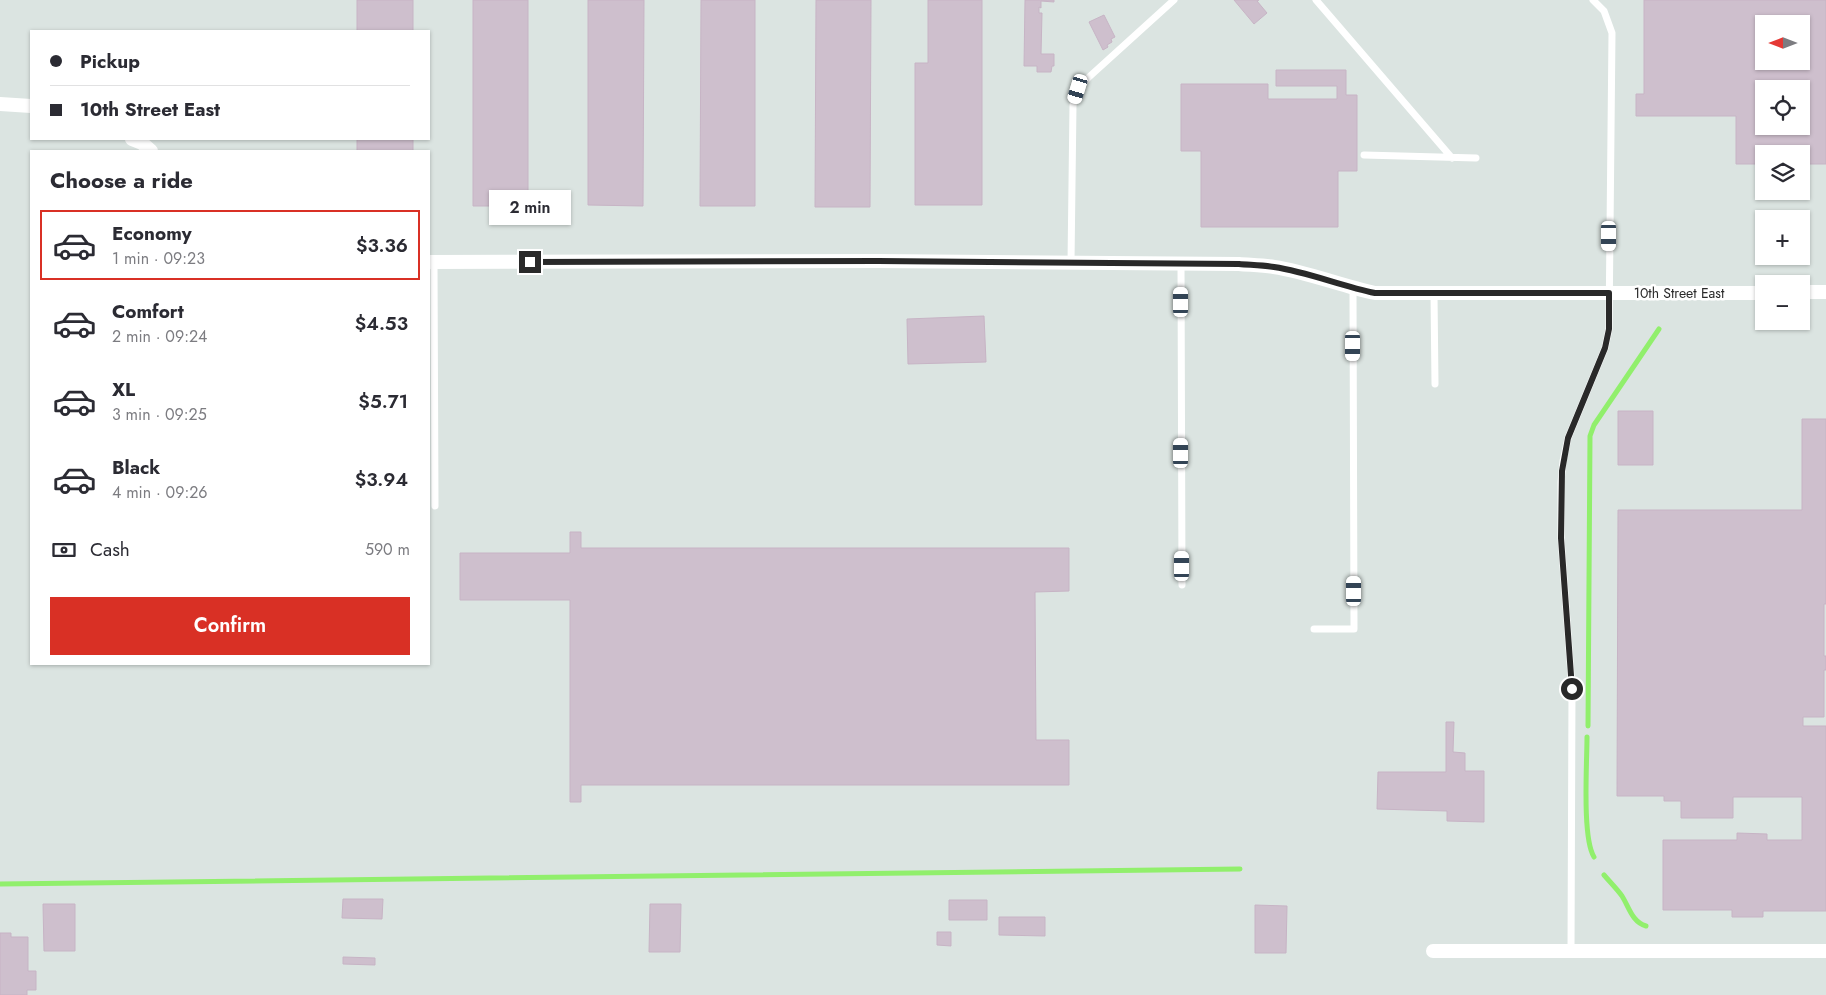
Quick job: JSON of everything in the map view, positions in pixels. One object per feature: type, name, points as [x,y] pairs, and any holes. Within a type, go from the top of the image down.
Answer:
[{"type":"street","points":[[0,104],[30,106]]},
{"type":"street","points":[[134,140],[142,143],[150,150]]},
{"type":"street","name":"10th Street East","points":[[431,262],[878,261],[1181,264],[1274,267],[1324,279],[1353,289],[1375,293],[1755,293]]},
{"type":"street","points":[[1810,292],[1826,292]]},
{"type":"street","points":[[1433,951],[1826,951]]},
{"type":"lane","points":[[1071,263],[1073,106],[1078,89],[1089,76],[1174,0]]},
{"type":"lane","points":[[1316,0],[1452,158]]},
{"type":"lane","points":[[1572,951],[1572,689],[1561,538],[1561,482],[1568,438],[1605,348],[1609,329],[1612,33],[1604,11],[1593,0]]},
{"type":"lane","points":[[1364,155],[1476,158]]},
{"type":"lane","points":[[431,262],[435,506]]},
{"type":"lane","points":[[1181,264],[1182,585]]},
{"type":"lane","points":[[1314,630],[1354,629],[1353,289]]},
{"type":"lane","points":[[1434,294],[1435,384]]},
{"type":"shaded area","points":[[0,0],[1826,0],[1826,995],[0,995]]},
{"type":"building","points":[[357,0],[413,0],[413,30],[357,30]]},
{"type":"building","points":[[473,0],[528,0],[528,206],[473,206]]},
{"type":"building","points":[[588,0],[644,0],[643,206],[588,205]]},
{"type":"building","points":[[701,0],[755,0],[755,206],[700,206]]},
{"type":"building","points":[[816,0],[871,0],[870,207],[815,207]]},
{"type":"building","points":[[928,0],[982,0],[982,205],[915,205],[915,63],[928,63]]},
{"type":"building","points":[[1025,0],[1054,0],[1054,2],[1041,1],[1041,8],[1039,7],[1039,13],[1042,13],[1041,54],[1054,54],[1054,66],[1052,66],[1051,72],[1037,72],[1037,66],[1024,66]]},
{"type":"building","points":[[1234,0],[1259,0],[1257,1],[1267,13],[1254,24]]},
{"type":"building","points":[[1644,0],[1826,0],[1826,164],[1810,164],[1810,145],[1755,145],[1755,164],[1736,164],[1736,116],[1636,116],[1636,94],[1644,94]]},
{"type":"building","points":[[1104,15],[1115,37],[1111,39],[1112,42],[1107,45],[1108,47],[1103,50],[1089,22]]},
{"type":"building","points":[[1276,70],[1346,70],[1346,95],[1357,95],[1357,171],[1338,171],[1338,227],[1201,227],[1201,151],[1181,151],[1181,84],[1268,84],[1268,99],[1337,99],[1337,86],[1276,86]]},
{"type":"building","points":[[357,140],[413,140],[413,150],[357,150]]},
{"type":"building","points":[[984,316],[986,362],[908,364],[907,319]]},
{"type":"building","points":[[1618,411],[1653,411],[1653,465],[1618,465]]},
{"type":"building","points":[[1802,419],[1826,419],[1826,604],[1824,604],[1824,656],[1826,656],[1826,670],[1824,670],[1824,717],[1803,717],[1803,726],[1826,726],[1826,911],[1763,911],[1763,917],[1732,917],[1732,910],[1663,910],[1663,840],[1737,840],[1737,833],[1767,834],[1767,840],[1802,840],[1802,797],[1733,797],[1733,818],[1681,818],[1681,801],[1664,801],[1664,796],[1617,796],[1618,510],[1802,510]]},
{"type":"building","points":[[570,532],[581,532],[581,548],[1069,548],[1069,591],[1035,592],[1036,740],[1069,740],[1069,785],[581,785],[581,802],[570,802],[570,600],[460,600],[460,553],[570,553]]},
{"type":"building","points":[[1446,722],[1454,722],[1453,752],[1465,753],[1465,771],[1484,771],[1484,822],[1447,821],[1447,811],[1377,809],[1378,772],[1446,772]]},
{"type":"building","points":[[343,899],[383,899],[382,919],[342,918]]},
{"type":"building","points":[[949,900],[987,900],[987,920],[949,920]]},
{"type":"building","points":[[43,904],[75,904],[75,951],[44,951]]},
{"type":"building","points":[[650,904],[681,904],[680,952],[649,952]]},
{"type":"building","points":[[1255,905],[1287,906],[1286,953],[1255,953]]},
{"type":"building","points":[[999,917],[1045,917],[1045,936],[999,935]]},
{"type":"building","points":[[937,932],[951,932],[951,946],[937,945]]},
{"type":"building","points":[[0,933],[11,933],[11,937],[28,937],[28,971],[36,971],[36,990],[27,990],[27,995],[0,995]]},
{"type":"building","points":[[343,957],[375,958],[375,965],[343,964]]},
{"type":"waterway","points":[[1588,726],[1590,436],[1594,425],[1659,329]]},
{"type":"waterway","points":[[1587,737],[1587,818],[1590,847],[1594,857]]},
{"type":"waterway","points":[[0,884],[1240,869]]},
{"type":"waterway","points":[[1604,875],[1622,896],[1634,918],[1646,926]]},
{"type":"route","points":[[530,262],[878,261],[1239,264],[1274,267],[1375,293],[1609,293],[1609,329],[1605,348],[1568,438],[1562,471],[1561,538],[1572,689]]}]
